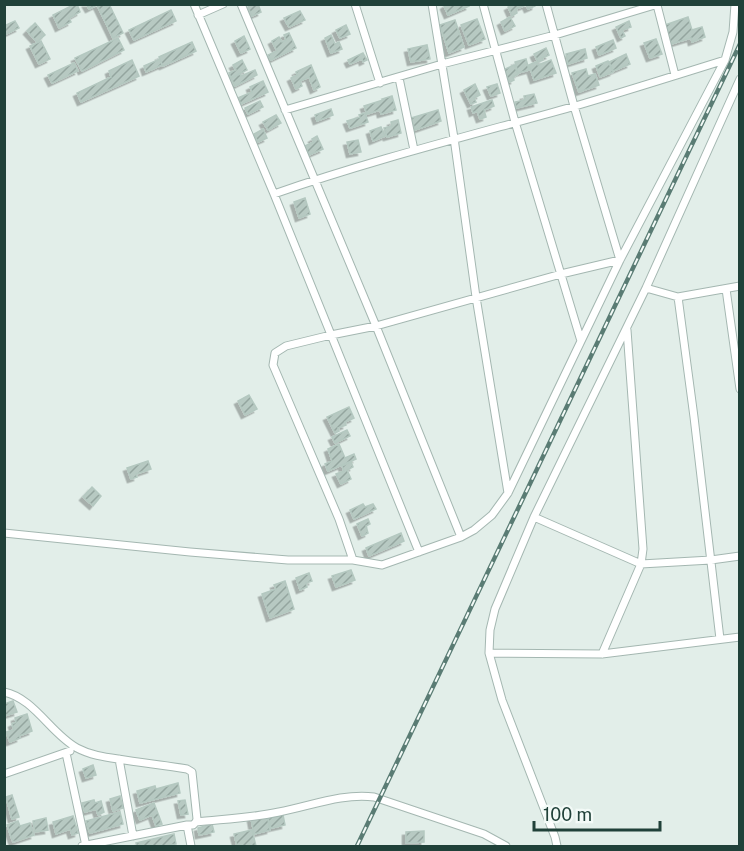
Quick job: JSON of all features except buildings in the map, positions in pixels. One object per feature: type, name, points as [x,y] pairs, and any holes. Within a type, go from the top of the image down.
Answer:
[{"type":"street","points":[[194,4],[274,194],[419,552]]},
{"type":"street","points":[[198,15],[223,4]]},
{"type":"street","points":[[241,4],[376,326],[461,537]]},
{"type":"street","points":[[432,4],[508,493]]},
{"type":"street","points":[[483,4],[515,122],[580,341]]},
{"type":"street","points":[[546,4],[620,260]]},
{"type":"street","points":[[620,4],[623,14]]},
{"type":"street","points":[[4,533],[255,558],[353,560],[382,565],[461,537],[474,530],[492,515],[508,493],[620,260],[725,60],[733,32],[735,4]]},
{"type":"street","points":[[357,5],[380,83]]},
{"type":"street","points":[[285,110],[657,5],[675,75]]},
{"type":"street","points":[[274,194],[454,138],[574,106],[725,60]]},
{"type":"street","points":[[399,78],[414,150]]},
{"type":"street","points":[[557,846],[502,700],[489,652],[490,630],[495,609],[534,517],[646,288],[740,79]]},
{"type":"street","points":[[353,560],[339,519],[273,365],[275,353],[286,346],[376,326],[561,274],[620,260]]},
{"type":"street","points":[[646,288],[678,297],[740,286]]},
{"type":"street","points":[[726,289],[740,389]]},
{"type":"street","points":[[678,297],[720,639]]},
{"type":"street","points":[[602,654],[640,564],[643,549],[627,328]]},
{"type":"street","points":[[534,517],[640,564],[740,556]]},
{"type":"street","points":[[489,652],[602,654],[740,637]]},
{"type":"street","points":[[4,692],[17,695],[65,741],[78,749],[95,755],[138,763],[188,769],[192,772],[196,822]]},
{"type":"street","points":[[4,774],[78,749]]},
{"type":"street","points":[[66,753],[84,846],[194,825],[196,822],[277,813],[359,795],[374,797],[484,834],[506,846]]},
{"type":"street","points":[[119,759],[134,836]]},
{"type":"street","points":[[187,825],[191,846]]},
{"type":"railway","points":[[357,846],[740,44]]}]
